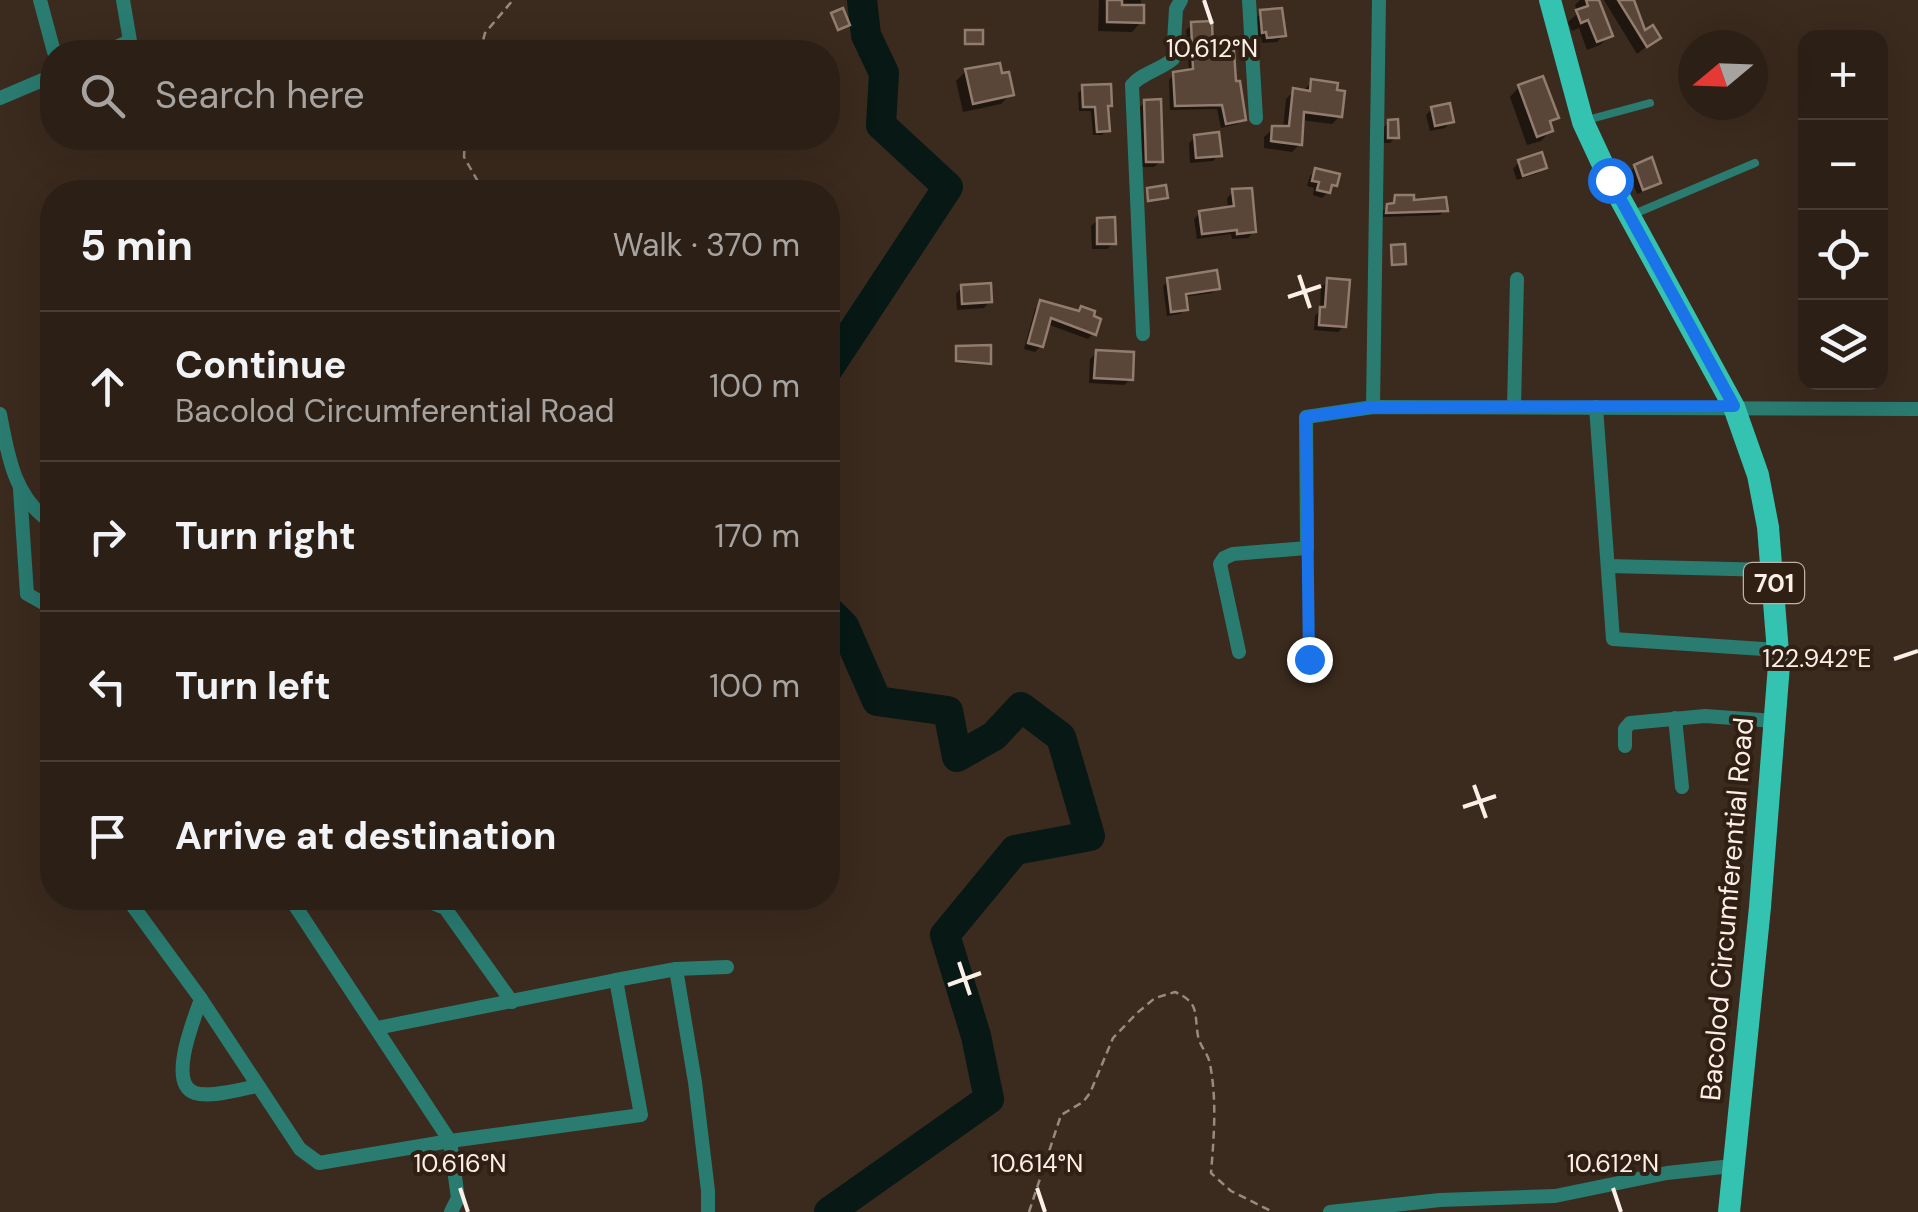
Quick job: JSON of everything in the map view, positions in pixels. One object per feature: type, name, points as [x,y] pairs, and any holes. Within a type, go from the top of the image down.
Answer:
[{"type":"main road","name":"Bacolod Circumferential Road","points":[[1550,0],[1583,122],[1610,180],[1734,406],[1758,475],[1768,527],[1778,650],[1775,720],[1730,1212]]},
{"type":"street","points":[[40,0],[51,40]]},
{"type":"street","points":[[124,0],[130,40]]},
{"type":"street","points":[[1143,334],[1132,86],[1138,78],[1173,59],[1176,9],[1181,0]]},
{"type":"street","points":[[1249,0],[1256,118]]},
{"type":"street","points":[[1373,407],[1378,0]]},
{"type":"street","points":[[0,98],[40,81]]},
{"type":"street","points":[[1514,407],[1517,279]]},
{"type":"street","points":[[1239,652],[1220,564],[1233,554],[1308,548],[1306,417],[1373,407],[1918,409]]},
{"type":"street","points":[[1596,407],[1614,639],[1778,650]]},
{"type":"street","points":[[0,414],[10,468],[40,513]]},
{"type":"street","points":[[20,488],[27,594],[40,601]]},
{"type":"street","points":[[1608,566],[1773,570]]},
{"type":"street","points":[[1625,746],[1625,729],[1630,722],[1705,716],[1775,720]]},
{"type":"street","points":[[1675,718],[1682,787]]},
{"type":"street","points":[[137,910],[300,1149],[319,1162],[641,1115],[616,980]]},
{"type":"street","points":[[298,910],[450,1141],[458,1198],[451,1212]]},
{"type":"street","points":[[446,910],[512,1002]]},
{"type":"street","points":[[377,1028],[676,969],[727,967]]},
{"type":"street","points":[[676,969],[695,1082],[708,1212]]},
{"type":"street","points":[[201,1000],[190,1031],[182,1071],[184,1084],[193,1093],[203,1094],[258,1086]]},
{"type":"street","points":[[1330,1212],[1440,1200],[1556,1196],[1667,1173],[1732,1166]]},
{"type":"lane","points":[[1583,122],[1650,103]]},
{"type":"lane","points":[[1630,216],[1754,163]]},
{"type":"lane","points":[[1308,548],[1309,659]]},
{"type":"path","points":[[483,40],[513,0]]},
{"type":"path","points":[[464,150],[477,180]]},
{"type":"path","points":[[1029,1212],[1060,1115],[1083,1102],[1090,1093],[1113,1038],[1156,998],[1175,992],[1187,998],[1197,1012],[1198,1036],[1210,1063],[1216,1105],[1212,1173],[1231,1190],[1273,1212]]},
{"type":"building","points":[[1107,0],[1144,5],[1144,23],[1107,22]]},
{"type":"building","points":[[1586,0],[1599,0],[1613,36],[1597,42],[1588,20],[1581,23],[1576,10],[1588,6]]},
{"type":"building","points":[[1618,0],[1634,0],[1645,30],[1653,25],[1661,38],[1647,47]]},
{"type":"building","points":[[843,8],[850,25],[838,30],[831,13]]},
{"type":"building","points":[[1282,8],[1286,36],[1267,38],[1266,32],[1262,33],[1260,10]]},
{"type":"building","points":[[1212,21],[1213,51],[1234,51],[1236,81],[1240,81],[1246,120],[1226,124],[1222,105],[1175,106],[1173,72],[1193,69],[1191,22]]},
{"type":"building","points":[[965,30],[983,30],[983,44],[965,44]]},
{"type":"building","points":[[1000,63],[1002,73],[1009,72],[1014,95],[973,104],[965,69]]},
{"type":"building","points":[[1543,76],[1559,118],[1550,121],[1553,131],[1537,137],[1518,85]]},
{"type":"building","points":[[1311,79],[1338,83],[1337,90],[1345,91],[1342,117],[1304,112],[1302,145],[1271,141],[1272,126],[1289,126],[1293,88],[1310,91]]},
{"type":"building","points":[[1111,84],[1110,131],[1097,132],[1095,107],[1083,107],[1082,85]]},
{"type":"building","points":[[1161,99],[1163,162],[1146,162],[1144,100]]},
{"type":"building","points":[[1450,103],[1454,122],[1435,126],[1431,107]]},
{"type":"building","points":[[1398,119],[1399,138],[1388,138],[1388,120]]},
{"type":"building","points":[[1219,132],[1222,156],[1196,158],[1194,135]]},
{"type":"building","points":[[1542,152],[1547,168],[1523,176],[1518,160]]},
{"type":"building","points":[[1652,157],[1661,183],[1643,190],[1634,165]]},
{"type":"building","points":[[1315,168],[1340,174],[1330,193],[1317,190],[1319,182],[1312,181]]},
{"type":"building","points":[[1166,185],[1168,198],[1148,201],[1147,188]]},
{"type":"building","points":[[1252,188],[1256,232],[1202,234],[1199,211],[1234,206],[1232,189]]},
{"type":"building","points":[[1395,195],[1414,195],[1414,200],[1446,197],[1448,211],[1386,213],[1387,204],[1394,203]]},
{"type":"building","points":[[1115,217],[1116,244],[1097,244],[1097,218]]},
{"type":"building","points":[[1405,244],[1406,264],[1392,265],[1391,245]]},
{"type":"building","points":[[1217,270],[1220,289],[1186,294],[1188,310],[1171,312],[1167,278]]},
{"type":"building","points":[[1327,278],[1350,280],[1346,327],[1319,325]]},
{"type":"building","points":[[991,283],[992,302],[962,304],[961,285]]},
{"type":"building","points":[[1040,300],[1079,311],[1081,306],[1095,311],[1094,316],[1101,319],[1096,335],[1051,318],[1043,347],[1028,343]]},
{"type":"building","points":[[991,345],[991,364],[956,361],[956,346]]},
{"type":"building","points":[[1096,350],[1134,352],[1133,380],[1094,378]]},
{"type":"waterway","points":[[840,351],[948,187],[881,125],[884,73],[866,35],[862,0]]},
{"type":"waterway","points":[[829,1212],[989,1099],[976,1036],[945,935],[1015,850],[1090,836],[1061,737],[1021,707],[994,736],[957,757],[948,711],[877,701],[840,622]]},
{"type":"route","points":[[1309,659],[1306,417],[1373,407],[1734,406],[1610,180]]}]
